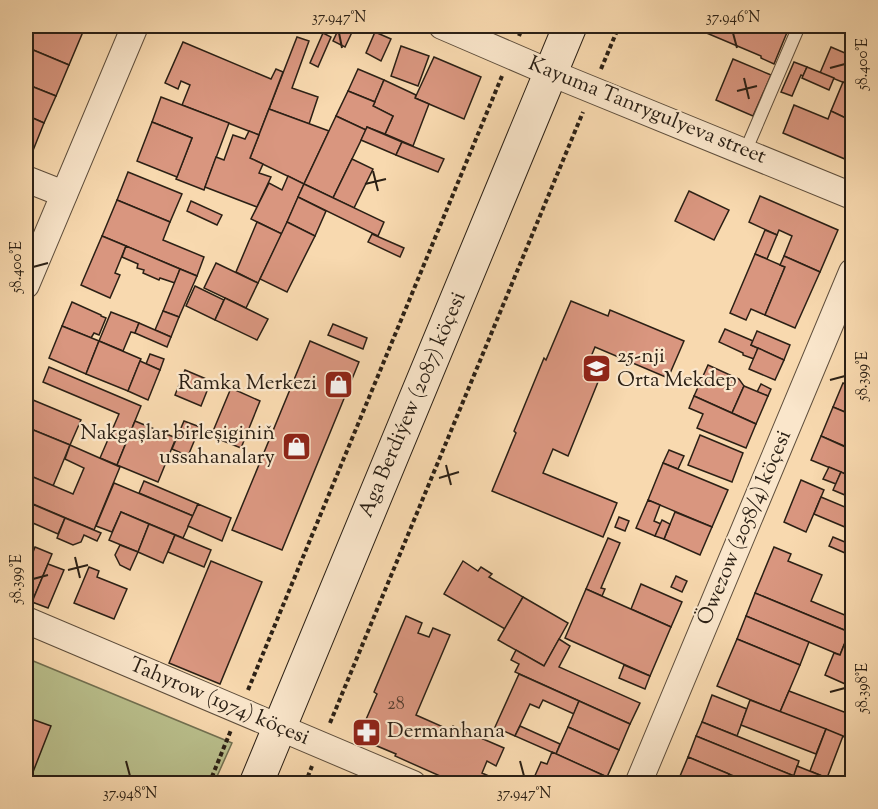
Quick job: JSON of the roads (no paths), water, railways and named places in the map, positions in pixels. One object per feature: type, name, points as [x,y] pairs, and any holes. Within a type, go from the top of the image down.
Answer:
[{"type":"street","points":[[26,285],[135,26]]},
{"type":"street","name":"Kayuma Tanrygulyeva street","points":[[442,26],[550,73],[852,196]]},
{"type":"street","name":"Aga Berdiýew (2087) köçesi","points":[[256,783],[570,26]]},
{"type":"street","points":[[26,179],[64,194]]},
{"type":"street","name":"Öwezow (2058/4) köçesi","points":[[638,783],[852,272]]},
{"type":"street","name":"Tahyrow (1974) köçesi","points":[[26,620],[413,783]]},
{"type":"lane","points":[[745,152],[799,26]]},
{"type":"place","name":"25-nji Orta Mekdep","points":[[596,369]]},
{"type":"place","name":"Ramka Merkezi","points":[[338,384]]},
{"type":"place","name":"Nakgaşlar birleşiginiň ussahanalary","points":[[296,446]]},
{"type":"place","name":"Dermanhana","points":[[366,732]]}]
